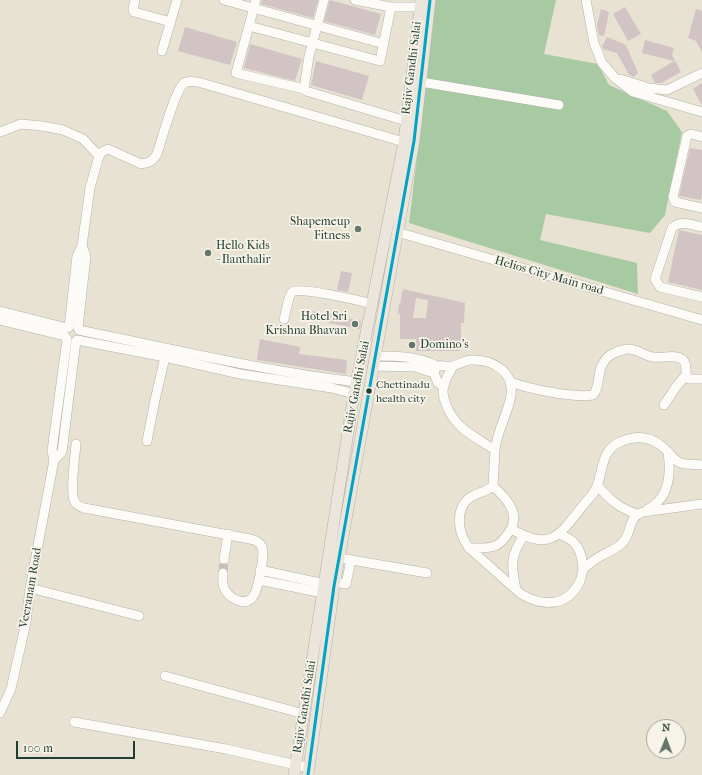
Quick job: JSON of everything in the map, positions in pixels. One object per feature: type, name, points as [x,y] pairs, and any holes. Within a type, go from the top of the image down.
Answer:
[{"type":"main road","name":"Rajiv Gandhi Salai","points":[[295,770],[304,714],[330,588],[340,558],[414,141],[421,82],[425,4]]},
{"type":"main road","name":"Rajiv Gandhi Salai","points":[[308,771],[354,394],[404,142],[425,4]]},
{"type":"street","points":[[135,0],[133,9],[134,12],[171,22]]},
{"type":"street","points":[[162,51],[177,0]]},
{"type":"street","points":[[224,0],[255,4],[317,26],[384,44]]},
{"type":"street","points":[[304,89],[309,56],[324,0]]},
{"type":"street","points":[[355,0],[391,7],[425,4]]},
{"type":"street","points":[[586,0],[594,43],[602,63],[615,78],[633,92],[702,112]]},
{"type":"street","points":[[255,4],[236,72],[304,89],[306,91],[406,121]]},
{"type":"street","points":[[249,26],[380,61],[391,7]]},
{"type":"street","points":[[615,78],[649,88],[667,90],[702,72]]},
{"type":"street","points":[[0,132],[21,124],[63,130],[83,139],[99,156],[102,152],[108,149],[141,164],[146,164],[154,160],[157,154],[177,95],[184,83],[198,82],[404,142]]},
{"type":"street","points":[[421,82],[559,105]]},
{"type":"street","points":[[702,136],[691,134],[687,136],[673,197],[675,202],[702,208]]},
{"type":"street","name":"Veeranam Road","points":[[0,713],[11,689],[26,622],[30,588],[54,460],[62,452],[72,334],[75,317],[77,256],[82,246],[90,188],[99,156]]},
{"type":"street","points":[[702,227],[683,223],[676,224],[672,228],[655,279],[660,287],[702,297]]},
{"type":"street","name":"Helios City Main road","points":[[397,232],[702,320]]},
{"type":"street","points":[[284,319],[290,296],[295,290],[310,291],[372,304]]},
{"type":"street","points":[[0,311],[72,334],[165,357],[180,356],[246,375],[332,388],[354,394]]},
{"type":"street","points":[[0,320],[180,356],[357,382]]},
{"type":"street","points":[[510,382],[527,388],[564,394],[593,395],[597,390],[601,369],[606,359],[612,354],[626,349],[633,350],[654,357],[677,357],[683,360],[686,366],[686,375],[664,405]]},
{"type":"street","points":[[375,361],[399,356],[419,358],[435,370],[438,383],[443,386]]},
{"type":"street","points":[[147,441],[154,400],[165,357]]},
{"type":"street","points":[[435,370],[471,360],[494,364],[504,370],[512,390],[496,439],[493,486]]},
{"type":"street","points":[[246,375],[249,365]]},
{"type":"street","points":[[452,366],[443,386],[444,399],[453,420],[459,426],[495,450]]},
{"type":"street","points":[[686,375],[690,379],[702,379]]},
{"type":"street","points":[[511,529],[535,540],[542,540],[559,534],[573,520],[594,493],[598,486],[603,463],[611,448],[618,442],[628,439],[647,438],[659,443],[680,462],[702,465]]},
{"type":"street","points":[[76,444],[73,493],[75,502],[78,505],[84,508],[228,534],[250,539],[260,544],[263,553],[259,580],[253,597],[250,600],[241,601],[231,597],[224,589],[222,583],[223,573]]},
{"type":"street","points":[[583,568],[601,555],[617,548],[629,533],[632,521],[640,513],[660,502],[665,494],[668,482],[668,452]]},
{"type":"street","points":[[469,548],[498,546],[506,538],[511,529],[514,516],[511,508],[503,495],[493,486]]},
{"type":"street","points":[[493,486],[469,498],[464,505],[460,514],[461,532],[469,548],[521,594],[530,600],[544,603],[556,603],[562,601],[571,594],[580,581],[583,568],[581,554],[575,544],[567,536],[559,534]]},
{"type":"street","points":[[598,486],[608,498],[624,509],[640,513],[702,504]]},
{"type":"street","points":[[224,559],[228,534]]},
{"type":"street","points":[[516,589],[512,562],[515,549],[524,536]]},
{"type":"street","points":[[340,558],[427,573]]},
{"type":"street","points":[[259,580],[330,588],[346,584],[351,560]]},
{"type":"street","points":[[260,570],[330,588]]},
{"type":"street","points":[[30,588],[138,616]]},
{"type":"street","points":[[165,676],[304,714]]},
{"type":"street","points":[[74,722],[226,749],[295,770],[308,771]]},
{"type":"green space","points":[[436,0],[556,0],[544,54],[598,64],[609,85],[667,111],[682,132],[665,215],[650,233],[546,214],[540,240],[637,263],[638,294],[409,223]]},
{"type":"building","points":[[262,0],[318,0],[313,18],[261,4]]},
{"type":"building","points":[[330,0],[381,14],[375,35],[324,21]]},
{"type":"building","points":[[625,7],[641,34],[628,41],[613,14]]},
{"type":"building","points":[[601,9],[609,12],[604,36],[599,35],[597,25]]},
{"type":"building","points":[[696,9],[702,11],[702,52],[696,41],[688,38]]},
{"type":"building","points":[[185,27],[237,42],[230,65],[178,51]]},
{"type":"building","points":[[607,37],[626,45],[638,73],[634,77],[629,75],[617,53],[603,49],[602,46]]},
{"type":"building","points":[[645,40],[674,48],[672,55],[681,72],[661,83],[655,83],[651,75],[674,61],[642,53]]},
{"type":"building","points":[[250,44],[302,59],[295,81],[244,68]]},
{"type":"building","points":[[316,61],[369,76],[362,100],[311,85]]},
{"type":"building","points":[[702,83],[702,105],[693,89]]},
{"type":"building","points":[[690,148],[702,150],[701,200],[679,196]]},
{"type":"building","points":[[679,230],[702,235],[702,290],[668,282]]},
{"type":"building","points":[[341,271],[352,273],[348,292],[337,290]]},
{"type":"building","points":[[403,289],[465,303],[464,323],[461,323],[460,351],[416,351],[416,339],[400,339],[400,314],[398,314]],"holes":[[[416,298],[428,300],[426,318],[413,318]]]},
{"type":"building","points":[[312,311],[361,321],[360,329],[311,319]]},
{"type":"building","points":[[260,339],[300,347],[299,354],[347,360],[346,374],[257,360]]},
{"type":"tunnel","points":[[223,573],[224,559]]},
{"type":"transit line","points":[[308,775],[334,586],[414,141],[430,0]]},
{"type":"place","name":"Shapemeup Fitness","points":[[358,229]]},
{"type":"place","name":"Hello Kids - Ilanthalir","points":[[208,253]]},
{"type":"place","name":"Hotel Sri Krishna Bhavan","points":[[355,324]]},
{"type":"place","name":"Domino's","points":[[412,345]]},
{"type":"place","name":"Chettinadu health city","points":[[369,391]]}]
